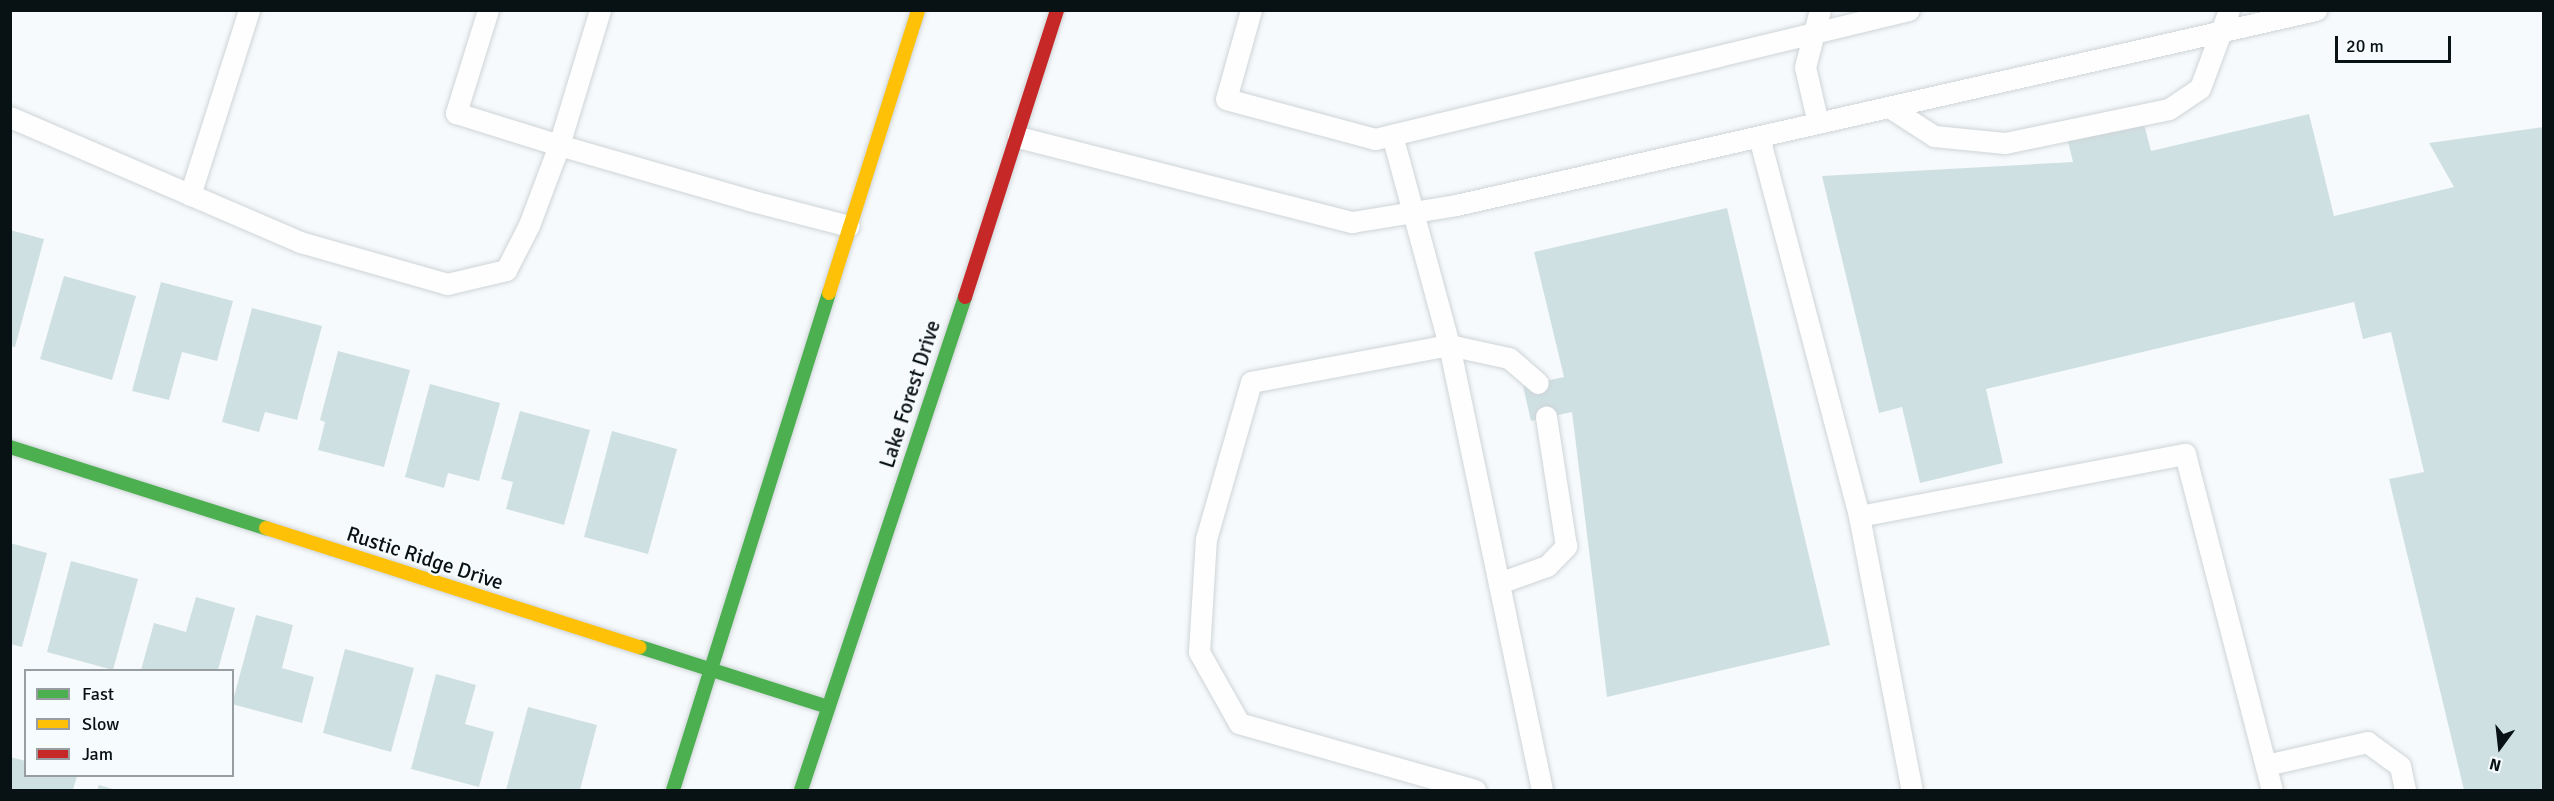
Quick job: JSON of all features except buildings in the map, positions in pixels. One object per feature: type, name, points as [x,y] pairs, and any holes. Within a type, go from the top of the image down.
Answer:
[{"type":"main road","points":[[673,790],[918,10]]},
{"type":"main road","name":"Lake Forest Drive","points":[[801,790],[1018,137],[1057,10]]},
{"type":"main road","name":"Rustic Ridge Drive","points":[[10,447],[828,707]]},
{"type":"lane","points":[[190,195],[249,10]]},
{"type":"lane","points":[[488,10],[456,113],[749,200],[849,226]]},
{"type":"lane","points":[[10,117],[300,242],[447,284],[507,270],[529,225],[559,145],[600,10]]},
{"type":"lane","points":[[1251,10],[1226,99],[1375,139],[1908,10]]},
{"type":"lane","points":[[1818,123],[1805,67],[1820,10]]},
{"type":"lane","points":[[1888,107],[1934,136],[2005,143],[2169,109],[2200,88],[2223,32],[2229,10]]},
{"type":"lane","points":[[1018,137],[1352,222],[1456,205],[2316,10]]},
{"type":"lane","points":[[1392,135],[1411,212],[1449,345],[1542,790]]},
{"type":"lane","points":[[1759,137],[1859,516],[1912,790]]},
{"type":"lane","points":[[1475,790],[1239,723],[1199,652],[1206,539],[1251,382],[1449,345],[1509,358],[1538,383]]},
{"type":"lane","points":[[1498,583],[1547,566],[1566,546],[1546,417]]},
{"type":"lane","points":[[1859,516],[2185,454],[2272,790]]},
{"type":"lane","points":[[2265,765],[2367,742],[2400,766],[2405,790]]},
{"type":"traffic: fast","points":[[673,790],[829,293]]},
{"type":"traffic: fast","points":[[801,790],[965,297]]},
{"type":"traffic: fast","points":[[10,447],[266,528]]},
{"type":"traffic: fast","points":[[640,647],[828,707]]},
{"type":"traffic: slow","points":[[829,293],[918,10]]},
{"type":"traffic: slow","points":[[266,528],[640,647]]},
{"type":"traffic: jam","points":[[965,297],[1057,10]]}]
